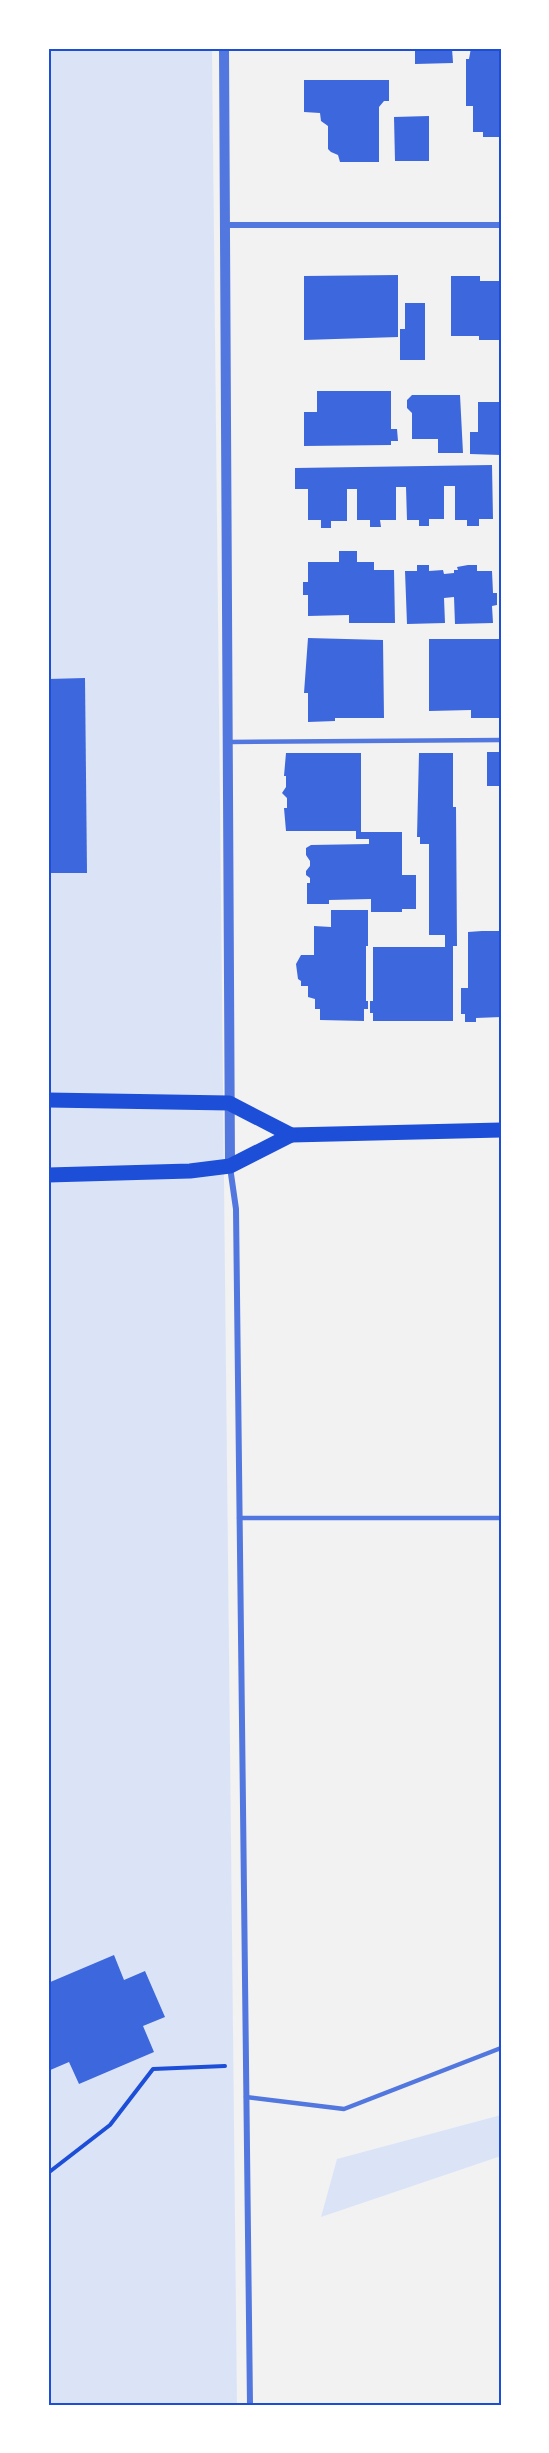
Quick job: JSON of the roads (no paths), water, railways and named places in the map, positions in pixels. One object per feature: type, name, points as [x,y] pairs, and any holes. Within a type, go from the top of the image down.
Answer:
[{"type":"main road","points":[[48,1100],[229,1103],[291,1135]]},
{"type":"main road","points":[[48,1175],[190,1171],[230,1166],[291,1135],[501,1130]]},
{"type":"street","points":[[224,48],[229,1103],[230,1166],[236,1209],[250,2405]]},
{"type":"street","points":[[224,225],[501,225]]},
{"type":"lane","points":[[228,742],[501,740]]},
{"type":"lane","points":[[239,1518],[501,1518]]},
{"type":"lane","points":[[246,2097],[344,2109],[501,2048]]}]
